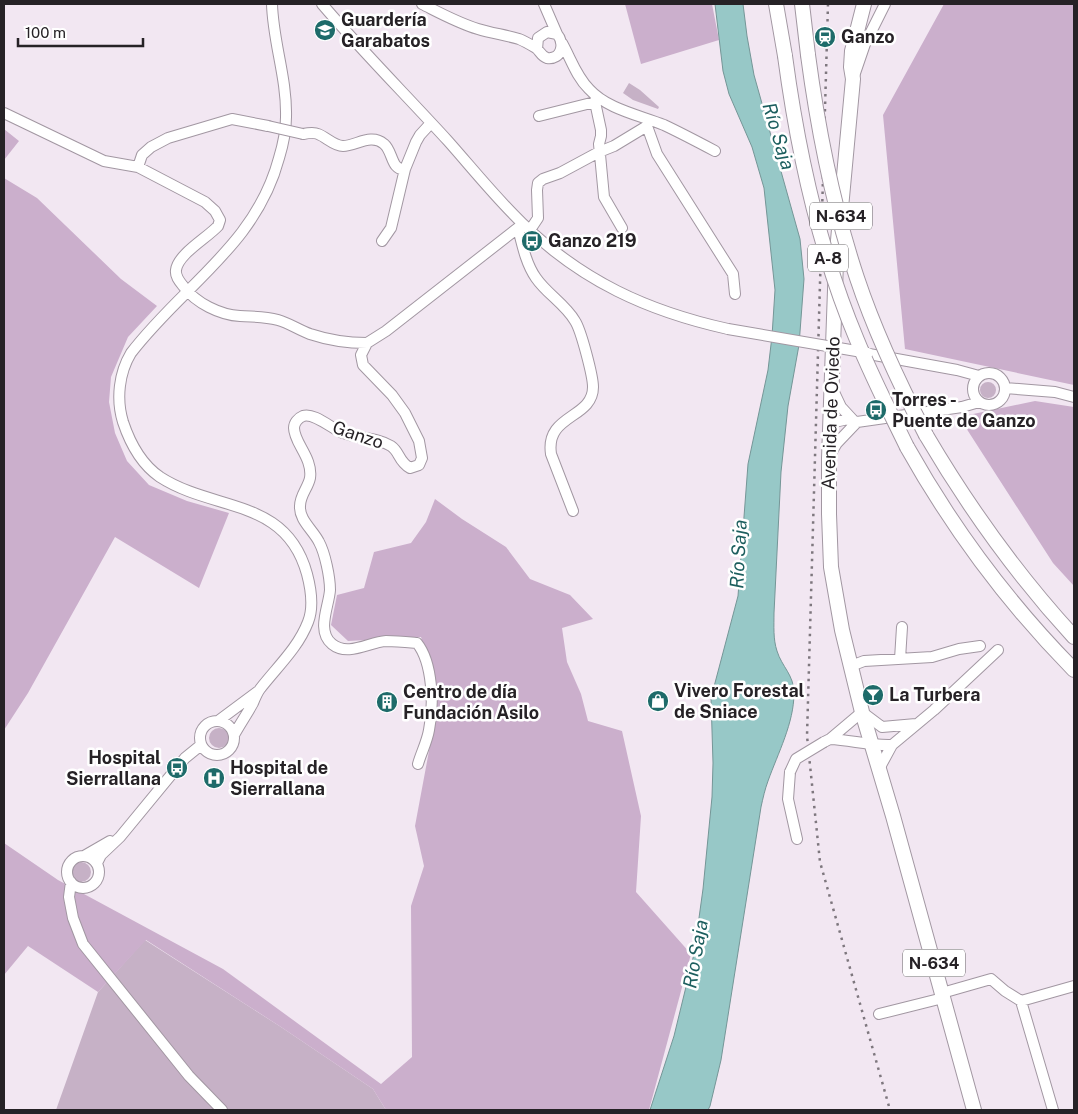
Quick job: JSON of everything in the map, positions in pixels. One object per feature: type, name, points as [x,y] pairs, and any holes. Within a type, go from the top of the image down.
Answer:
[{"type":"highway","points":[[776,4],[785,56]]},
{"type":"highway","name":"A-8","points":[[780,4],[785,56],[802,157],[828,260],[856,339],[907,447],[930,487],[980,560],[1028,620],[1074,670]]},
{"type":"highway","name":"A-8","points":[[804,4],[808,52],[824,156],[847,248],[885,349],[926,435],[964,497],[1003,552],[1044,604],[1074,637]]},
{"type":"highway","name":"Avenida de Oviedo","points":[[864,4],[852,51],[851,67],[853,79],[836,262],[829,458],[831,567],[837,606],[851,666],[858,716],[877,744],[893,816],[943,995]]},
{"type":"highway","name":"N-634","points":[[943,995],[974,1110]]},
{"type":"street","points":[[258,691],[218,721],[211,722],[202,729],[200,736],[201,745],[211,754],[220,755],[231,748],[236,731],[258,691],[297,645],[309,621],[312,591],[304,561],[290,536],[270,520],[243,508],[175,486],[159,476],[141,460],[128,438],[121,414],[119,392],[125,364],[140,341],[233,246],[253,220],[265,198],[278,163],[286,118],[286,97],[275,36],[272,4]]},
{"type":"street","points":[[322,4],[523,227],[553,250],[610,288],[628,298],[701,323],[957,370],[979,376],[994,374],[1002,379],[1005,388],[1003,398],[994,405],[989,406],[976,399],[973,389],[979,376]]},
{"type":"street","points":[[422,4],[467,26],[519,40],[537,49],[546,58],[559,54],[562,48],[560,39],[548,32],[540,36],[519,40]]},
{"type":"street","points":[[544,4],[573,67],[596,100],[601,130],[599,152],[604,196],[622,228]]},
{"type":"street","points":[[853,79],[865,44],[885,4]]},
{"type":"street","points":[[537,49],[540,36],[548,26],[549,16]]},
{"type":"street","points":[[553,57],[563,60],[573,67]]},
{"type":"street","points":[[539,116],[596,100],[607,103],[649,123],[672,129],[715,151]]},
{"type":"street","points":[[4,112],[104,161],[138,167],[205,202],[218,216],[220,220],[218,226],[184,255],[178,263],[176,270],[178,280],[187,291],[201,302],[218,311],[239,316],[264,316],[282,321],[311,334],[353,343],[367,343],[386,331],[523,227],[538,218],[538,183],[543,179],[560,173],[614,146],[649,123]]},
{"type":"street","points":[[138,167],[142,155],[151,147],[168,138],[232,119],[303,134],[317,133],[338,146],[360,141],[376,140],[386,145],[398,169],[405,169]]},
{"type":"street","points":[[382,241],[391,228],[405,169],[420,134],[431,123]]},
{"type":"street","points":[[649,123],[657,154],[733,274],[735,294]]},
{"type":"street","points":[[523,227],[530,268],[536,278],[576,322],[591,374],[593,388],[590,399],[584,407],[556,429],[550,445],[551,454],[573,511]]},
{"type":"street","name":"Ganzo","points":[[367,343],[361,355],[363,365],[392,395],[405,413],[418,441],[422,458],[419,465],[410,468],[403,464],[396,450],[389,445],[345,434],[314,416],[302,416],[295,423],[294,429],[307,457],[310,477],[302,495],[300,507],[303,519],[320,542],[327,568],[330,589],[324,630],[326,639],[333,645],[348,649],[361,648],[384,641],[416,643],[422,649],[429,677],[431,701],[429,731],[418,764]]},
{"type":"street","points":[[831,387],[841,407],[855,422]]},
{"type":"street","points":[[1005,388],[1056,392],[1074,396]]},
{"type":"street","points":[[830,422],[855,422],[962,407],[979,402]]},
{"type":"street","points":[[829,458],[837,443],[855,422]]},
{"type":"street","points":[[900,659],[902,627]]},
{"type":"street","points":[[851,666],[864,661],[932,657],[959,649],[980,646]]},
{"type":"street","points":[[827,741],[877,744],[917,724],[998,650]]},
{"type":"street","points":[[797,839],[788,799],[790,772],[796,759],[827,741],[858,716],[882,727],[917,724]]},
{"type":"street","points":[[218,721],[236,731]]},
{"type":"street","points":[[877,744],[882,727]]},
{"type":"street","points":[[97,863],[101,855],[120,837],[185,758],[201,745]]},
{"type":"street","points":[[84,856],[120,837]]},
{"type":"street","points":[[79,856],[84,856],[97,863],[100,873],[92,885],[84,888],[74,886],[67,873],[70,863],[79,856]]},
{"type":"street","points":[[71,882],[70,897],[73,918],[83,944],[189,1076],[222,1110]]},
{"type":"street","points":[[73,918],[76,904],[84,888]]},
{"type":"street","points":[[879,1014],[992,979],[1005,991],[1022,1000],[1074,986]]},
{"type":"street","points":[[1022,1000],[1053,1110]]},
{"type":"shaded area","points":[[625,4],[712,4],[719,40],[641,64]]},
{"type":"shaded area","points":[[944,4],[1074,4],[1074,385],[905,349],[883,115]]},
{"type":"shaded area","points":[[629,83],[659,107],[658,109],[633,100],[623,93]]},
{"type":"shaded area","points":[[4,129],[19,141],[4,160]]},
{"type":"shaded area","points":[[4,178],[37,198],[121,279],[157,306],[128,337],[111,377],[109,402],[115,433],[127,461],[149,485],[187,501],[229,513],[199,588],[115,537],[28,693],[4,730]]},
{"type":"shaded area","points":[[985,382],[991,382],[996,387],[994,396],[985,398],[980,393],[980,387]]},
{"type":"shaded area","points":[[1035,401],[1074,407],[1074,586],[1053,563],[959,417]]},
{"type":"shaded area","points":[[435,499],[506,547],[530,579],[570,595],[593,619],[562,628],[567,662],[581,694],[588,721],[622,731],[641,816],[636,892],[691,954],[649,1110],[386,1110],[373,1089],[146,940],[98,992],[28,946],[4,975],[4,843],[58,880],[223,969],[381,1084],[412,1057],[411,906],[424,866],[415,826],[437,708],[421,637],[348,641],[331,625],[337,595],[364,588],[374,552],[411,543],[426,522]]},
{"type":"shaded area","points":[[219,728],[226,731],[229,738],[226,745],[219,748],[212,745],[209,738],[212,731]]},
{"type":"shaded area","points":[[81,862],[88,865],[91,872],[88,879],[81,882],[74,879],[71,872],[74,865]]},
{"type":"shaded area","points":[[145,940],[281,1027],[373,1089],[386,1110],[56,1110],[98,992]]},
{"type":"water","name":"Río Saja","points":[[715,4],[743,4],[754,75],[800,239],[804,279],[799,345],[788,406],[781,472],[774,613],[776,646],[779,657],[792,681],[794,693],[785,738],[767,784],[761,807],[721,1060],[710,1106],[708,1110],[650,1110],[674,1036],[694,954],[703,889],[712,797],[711,698],[738,596],[748,464],[768,370],[775,290],[764,188],[752,147],[729,94],[723,71]]},
{"type":"railway","points":[[828,4],[807,736],[820,862],[890,1110]]},
{"type":"place","name":"Guardería Garabatos","points":[[325,30]]},
{"type":"place","name":"Ganzo","points":[[825,37]]},
{"type":"place","name":"Ganzo 219","points":[[532,241]]},
{"type":"place","name":"Torres - Puente de Ganzo","points":[[876,410]]},
{"type":"place","name":"La Turbera","points":[[873,695]]},
{"type":"place","name":"Vivero Forestal de Sniace","points":[[658,701]]},
{"type":"place","name":"Centro de día Fundación Asilo","points":[[387,702]]},
{"type":"place","name":"Hospital Sierrallana","points":[[177,768]]},
{"type":"place","name":"Hospital de Sierrallana","points":[[214,778]]}]
